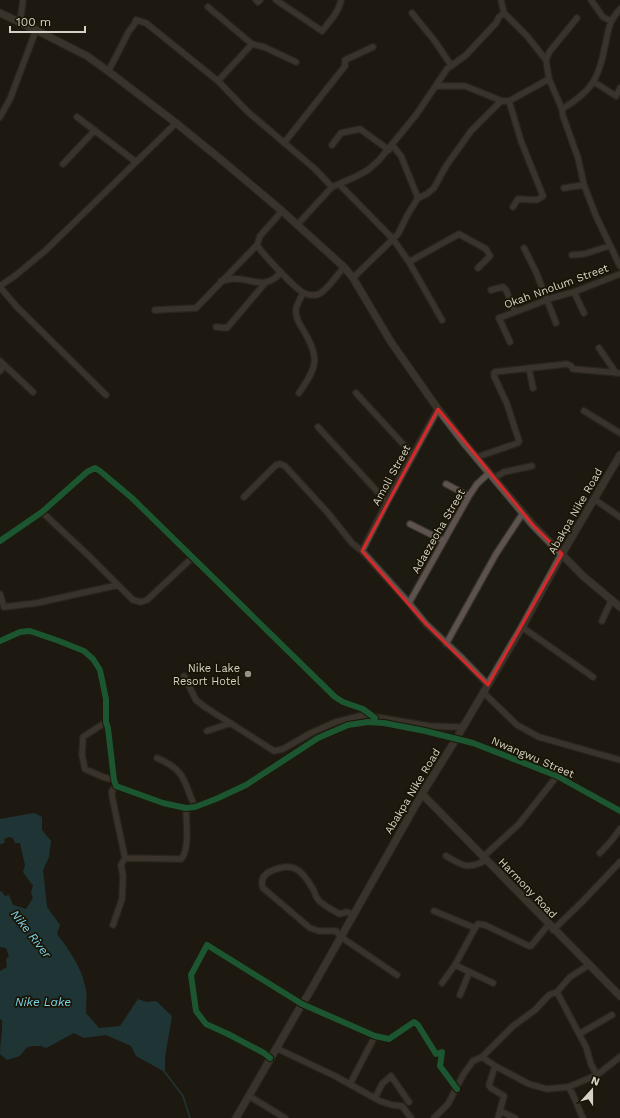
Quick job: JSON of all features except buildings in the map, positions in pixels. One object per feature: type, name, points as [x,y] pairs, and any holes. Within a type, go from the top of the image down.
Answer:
[{"type":"main road","points":[[0,13],[87,56],[108,71],[176,123],[282,211],[344,267],[353,278],[391,342],[438,409],[492,476],[533,525],[583,576],[620,607]]},
{"type":"main road","name":"Abakpa Nike Road","points":[[236,1118],[354,915],[422,794],[522,627],[562,554],[620,455]]},
{"type":"main road","name":"Harmony Road","points":[[422,794],[620,996]]},
{"type":"street","points":[[20,23],[23,0]]},
{"type":"street","points":[[256,0],[258,2],[260,0]]},
{"type":"street","points":[[276,0],[322,31],[331,20],[341,0]]},
{"type":"street","points":[[501,0],[504,13],[527,36],[546,60],[549,79],[562,109],[563,116],[578,158],[584,185],[609,246],[620,266]]},
{"type":"street","points":[[591,0],[603,17],[610,21]]},
{"type":"street","points":[[208,8],[252,44],[264,47],[296,62]]},
{"type":"street","points":[[562,109],[576,101],[594,82],[603,56],[610,21],[620,9]]},
{"type":"street","points":[[297,225],[332,188],[368,170],[390,147],[416,115],[450,65],[466,55],[504,13]]},
{"type":"street","points":[[412,14],[434,40],[450,65]]},
{"type":"street","points":[[546,60],[550,51],[577,18]]},
{"type":"street","points":[[108,71],[136,20],[146,23],[218,81],[248,112],[315,169],[332,188]]},
{"type":"street","points":[[0,117],[10,99],[36,30]]},
{"type":"street","points":[[218,81],[252,44]]},
{"type":"street","points":[[284,143],[345,66],[345,60],[373,47]]},
{"type":"street","points":[[436,86],[465,86],[502,101],[509,102],[549,79]]},
{"type":"street","points":[[594,82],[618,97],[620,88]]},
{"type":"street","points":[[353,278],[398,234],[418,198],[427,194],[434,188],[446,166],[471,131],[502,101]]},
{"type":"street","points":[[509,102],[543,196],[537,200],[518,199],[513,207]]},
{"type":"street","points":[[77,117],[136,162]]},
{"type":"street","points":[[106,395],[17,306],[0,286],[46,250],[176,123]]},
{"type":"street","points":[[332,145],[341,133],[360,129],[390,147],[401,156],[418,198]]},
{"type":"street","points":[[63,164],[95,130]]},
{"type":"street","points":[[340,185],[393,239],[409,262],[442,320]]},
{"type":"street","points":[[564,188],[584,185]]},
{"type":"street","points":[[155,310],[196,308],[257,245],[260,236],[282,211]]},
{"type":"street","points":[[409,262],[459,234],[489,252],[489,258],[478,268]]},
{"type":"street","points":[[257,245],[281,272],[303,293],[312,295],[319,294],[344,267]]},
{"type":"street","points":[[572,255],[584,254],[609,246]]},
{"type":"street","points":[[524,248],[536,272],[556,323]]},
{"type":"street","points":[[221,282],[230,279],[266,282],[274,280],[281,272]]},
{"type":"street","name":"Okah Nnolum Street","points":[[510,342],[499,318],[620,274]]},
{"type":"street","points":[[216,327],[227,328],[266,282]]},
{"type":"street","points":[[492,290],[503,287],[506,290],[515,312]]},
{"type":"street","points":[[574,292],[584,313]]},
{"type":"street","points":[[299,393],[310,377],[314,368],[315,359],[308,337],[296,315],[296,310],[303,293]]},
{"type":"street","points":[[599,348],[618,373]]},
{"type":"street","points":[[0,370],[2,363],[33,392]]},
{"type":"street","points":[[477,457],[518,443],[519,441],[508,404],[494,373],[567,364],[573,369],[618,373]]},
{"type":"street","points":[[530,368],[533,388]]},
{"type":"street","points":[[356,393],[413,455]]},
{"type":"street","name":"Amoli Street","points":[[362,551],[438,409]]},
{"type":"street","points":[[584,411],[620,433]]},
{"type":"street","points":[[318,427],[387,502]]},
{"type":"street","points":[[184,676],[196,700],[272,750],[276,751],[283,750],[311,733],[336,722],[364,715],[429,726],[462,726],[487,684],[426,624],[409,603],[362,551],[352,543],[328,513],[285,466],[280,464],[276,465],[244,497]]},
{"type":"street","points":[[492,476],[532,466]]},
{"type":"street","points":[[0,541],[42,512],[87,472],[95,468],[132,498],[335,697],[343,702],[363,709],[375,718]]},
{"type":"street","name":"Adaezeoha Street","points":[[409,603],[469,496],[477,484],[492,476]]},
{"type":"street","points":[[446,484],[469,496]]},
{"type":"street","points":[[594,499],[620,517]]},
{"type":"street","points":[[42,512],[133,600],[141,602],[147,600],[192,558]]},
{"type":"street","points":[[446,644],[496,554],[523,513]]},
{"type":"street","points":[[410,524],[444,541]]},
{"type":"street","points":[[0,594],[4,607],[37,603],[118,585]]},
{"type":"street","points":[[602,621],[611,601]]},
{"type":"street","points":[[522,627],[593,678]]},
{"type":"street","points":[[0,641],[20,632],[30,632],[84,651],[93,659],[100,670],[106,699],[106,722],[116,786],[112,791],[112,796],[125,858],[121,865],[123,876],[122,899],[113,925]]},
{"type":"street","points":[[483,692],[517,725],[539,737],[620,760]]},
{"type":"street","points":[[106,722],[83,737],[82,755],[86,769],[103,777],[114,780]]},
{"type":"street","name":"Nwangwu Street","points":[[116,786],[163,803],[186,808],[195,807],[216,800],[246,784],[318,738],[348,725],[368,722],[384,723],[425,731],[473,743],[557,776],[620,811]]},
{"type":"street","points":[[207,731],[230,723]]},
{"type":"street","points":[[157,758],[173,766],[179,771],[195,807]]},
{"type":"street","points":[[446,856],[465,866],[473,866],[485,859],[519,824],[557,776]]},
{"type":"street","points":[[125,858],[181,859],[185,855],[186,848],[186,808]]},
{"type":"street","points":[[600,853],[620,829]]},
{"type":"street","points":[[442,983],[455,965],[478,924],[485,925],[531,946],[551,927],[583,901],[620,862]]},
{"type":"street","points":[[354,915],[346,912],[339,914],[317,898],[310,884],[293,866],[267,873],[261,883],[263,888],[306,924],[319,931],[336,931],[341,937],[397,975]]},
{"type":"street","points":[[434,911],[475,928]]},
{"type":"street","points":[[270,1058],[264,1053],[206,1024],[196,1011],[191,975],[207,945],[302,1004],[375,1036],[389,1040],[414,1022],[418,1025],[436,1054],[442,1052],[440,1066],[457,1089]]},
{"type":"street","points":[[455,965],[469,973],[493,983]]},
{"type":"street","points":[[434,1118],[448,1104],[467,1068],[473,1061],[482,1056],[513,1026],[535,1010],[549,995],[557,992],[570,977],[588,965]]},
{"type":"street","points":[[460,995],[469,973]]},
{"type":"street","points":[[557,992],[586,1047],[591,1064],[597,1075]]},
{"type":"street","points":[[579,1034],[612,1016]]},
{"type":"street","points":[[350,1084],[375,1036]]},
{"type":"street","points":[[276,1048],[335,1076],[387,1104],[402,1106],[411,1118]]},
{"type":"street","points":[[482,1056],[495,1066],[529,1084],[547,1089],[568,1087],[597,1075],[620,1057]]},
{"type":"street","points":[[495,1066],[489,1086],[504,1096],[498,1118]]},
{"type":"street","points":[[375,1098],[382,1084],[391,1076],[409,1102]]},
{"type":"street","points":[[568,1087],[572,1091],[576,1104],[583,1118]]},
{"type":"street","points":[[249,1096],[285,1118]]},
{"type":"street","points":[[500,1111],[516,1118]]},
{"type":"highlighted area","points":[[438,409],[533,525],[562,554],[488,685],[426,624],[362,551]]},
{"type":"water","name":"Nike Lake","points":[[34,813],[42,817],[42,830],[51,841],[49,857],[43,870],[47,907],[60,925],[57,934],[71,953],[82,974],[86,990],[86,1013],[99,1028],[120,1026],[138,999],[146,1002],[156,1001],[172,1016],[165,1057],[165,1072],[136,1056],[131,1046],[106,1035],[84,1038],[74,1033],[46,1048],[41,1046],[32,1046],[26,1048],[20,1056],[7,1060],[0,1054],[2,1020],[0,1019],[0,971],[7,967],[6,959],[9,956],[6,948],[0,947],[0,892],[1,891],[5,896],[9,895],[13,905],[26,909],[33,898],[31,893],[33,885],[23,872],[25,865],[20,843],[15,843],[13,838],[9,837],[4,839],[5,842],[0,844],[0,819]]},
{"type":"waterway","points":[[164,1071],[183,1096],[190,1118]]},
{"type":"cycle path","points":[[0,541],[42,512],[87,472],[95,468],[132,498],[335,697],[343,702],[363,709],[375,718]]},
{"type":"cycle path","points":[[0,641],[20,632],[30,631],[84,651],[93,659],[100,670],[106,699],[106,722],[116,786],[163,803],[186,808],[195,807],[216,799],[246,785],[318,738],[348,725],[368,722],[384,723],[425,731],[473,743],[557,776],[620,811]]},
{"type":"cycle path","points":[[270,1058],[264,1053],[206,1024],[196,1011],[191,975],[207,945],[302,1004],[375,1036],[389,1039],[414,1022],[418,1025],[436,1054],[442,1052],[440,1066],[457,1089]]},
{"type":"place","name":"Nike Lake Resort Hotel","points":[[248,674]]},
{"type":"water label","name":"Nike River","points":[[31,934]]}]
